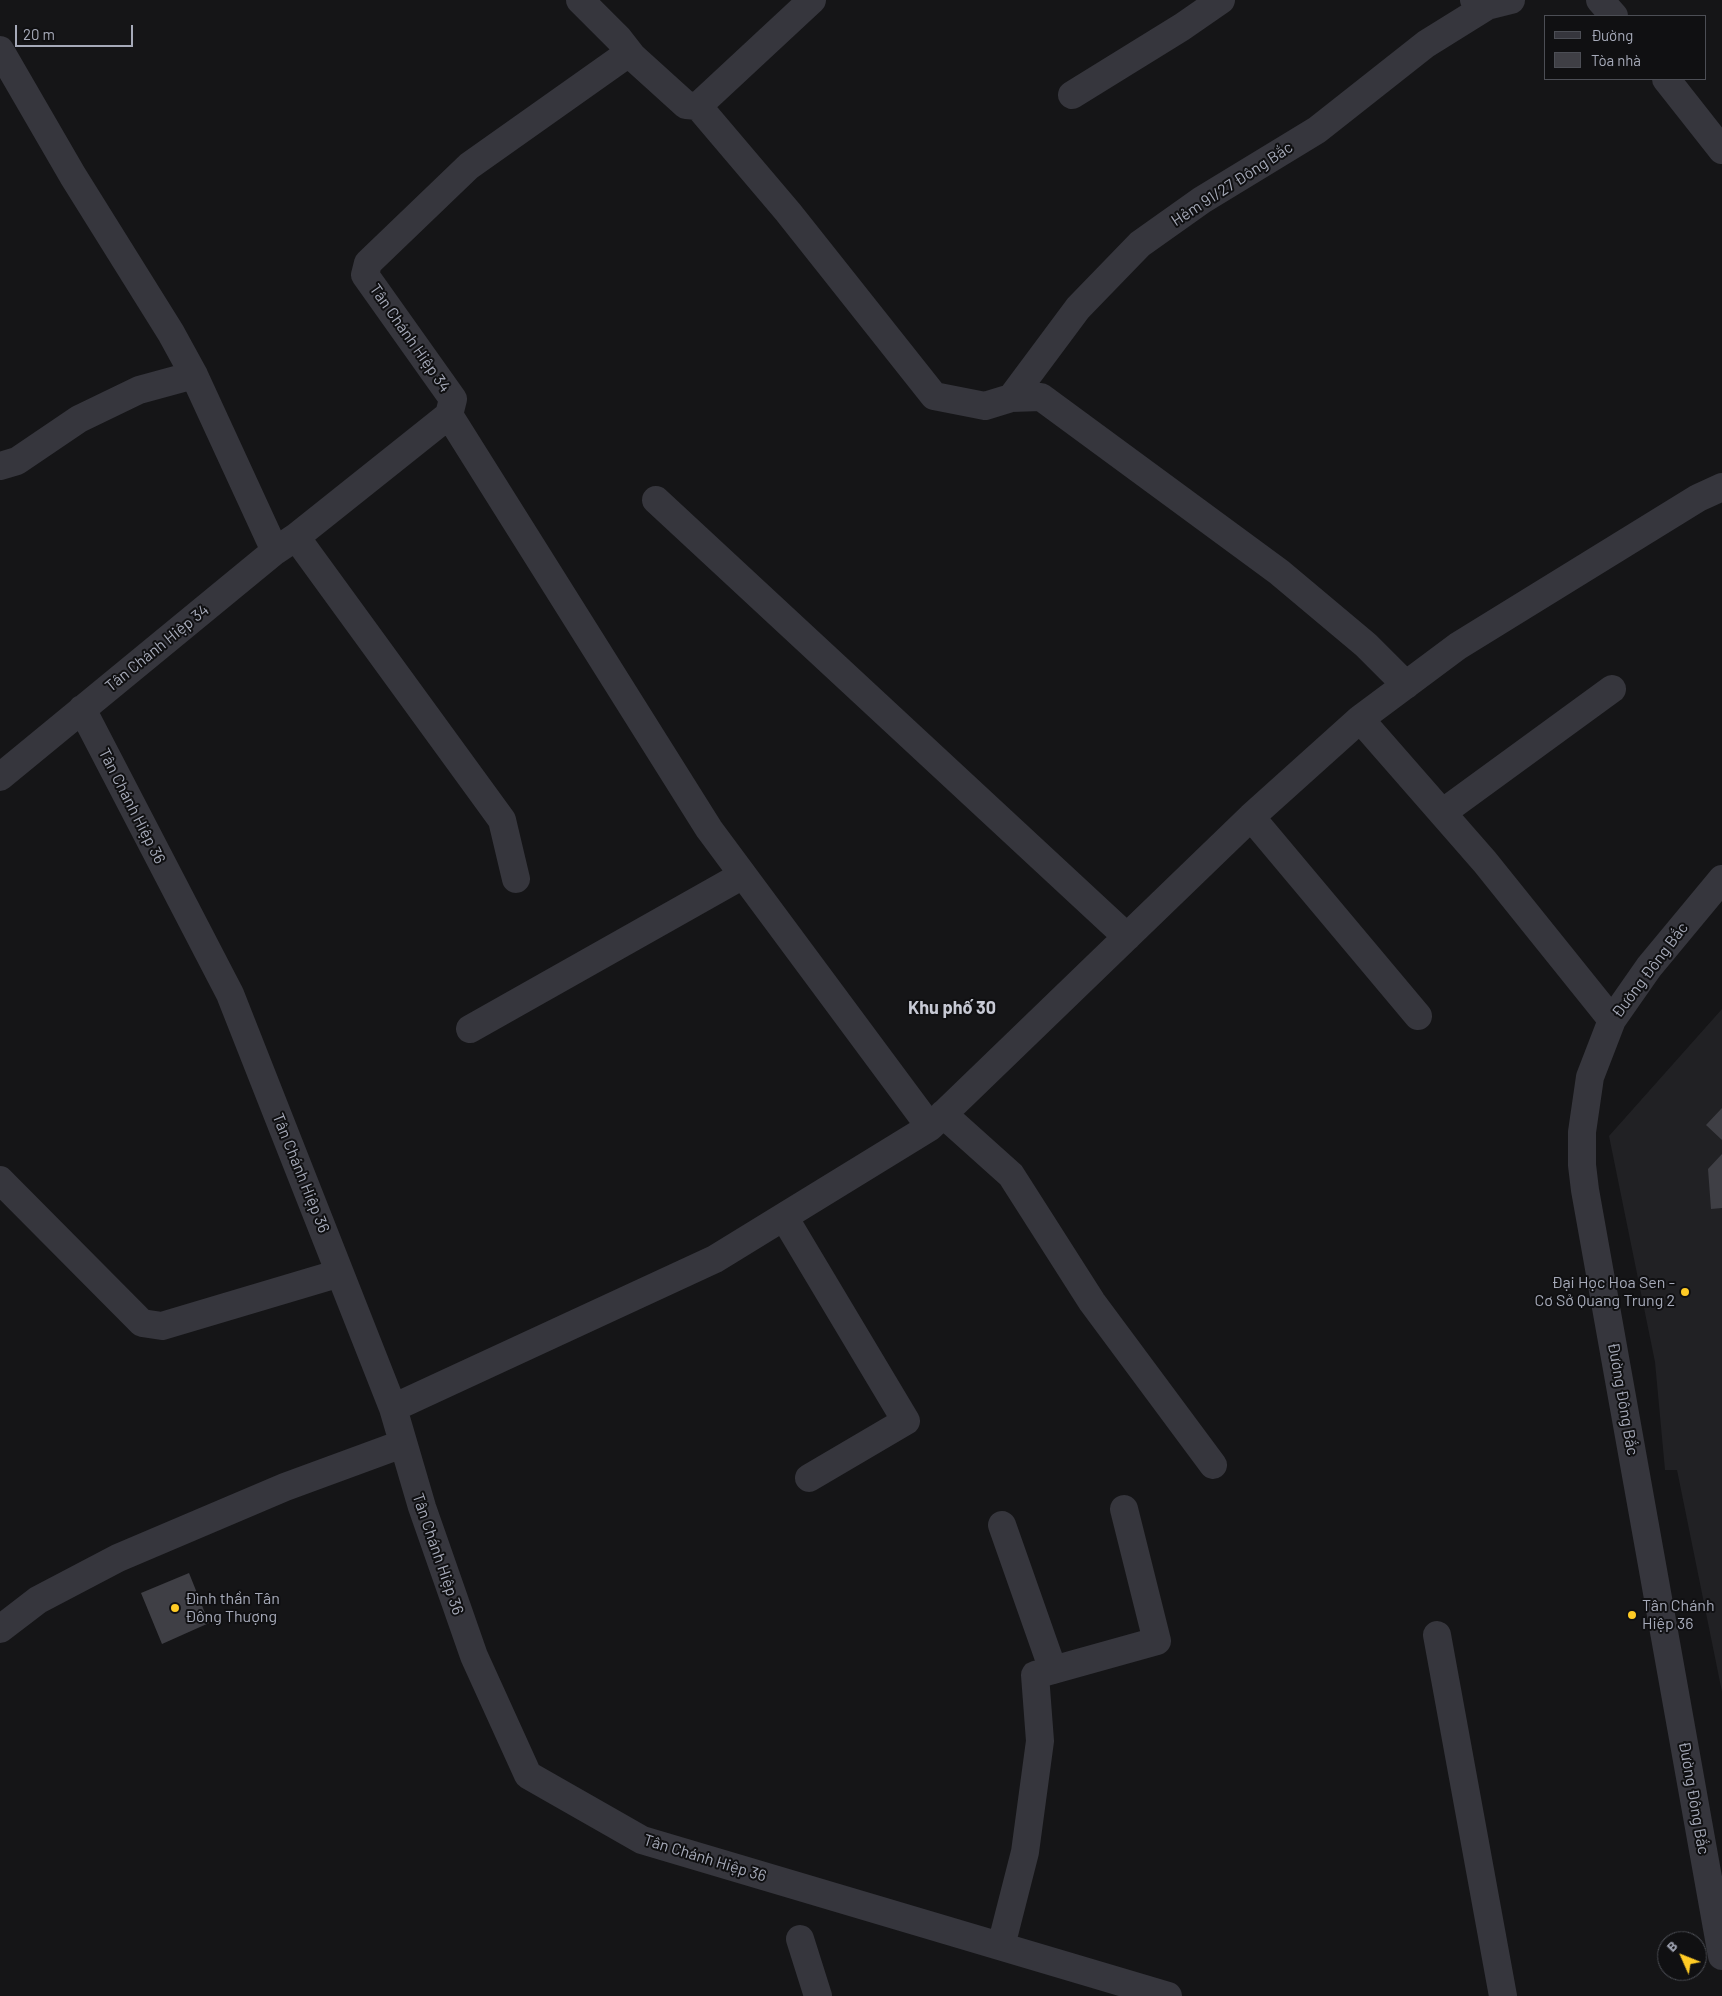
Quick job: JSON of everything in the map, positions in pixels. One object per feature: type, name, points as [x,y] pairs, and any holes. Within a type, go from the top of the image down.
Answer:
[{"type":"street","points":[[580,0],[619,39],[633,57],[686,105],[698,106],[788,212],[934,396],[985,406],[1011,398],[1041,396],[1279,572],[1366,645],[1406,684]]},
{"type":"street","points":[[698,106],[812,0]]},
{"type":"street","points":[[1072,95],[1182,27],[1221,0]]},
{"type":"street","points":[[1600,0],[1613,15]]},
{"type":"street","name":"Hẻm 91/27 Đông Bắc","points":[[1011,398],[1078,308],[1140,244],[1202,200],[1317,130],[1426,44],[1490,2]]},
{"type":"street","points":[[0,50],[73,176],[171,333],[286,544],[502,820],[516,879]]},
{"type":"street","name":"Tân Chánh Hiệp 34","points":[[0,777],[286,544],[449,415],[453,399],[365,275],[368,262],[470,166],[623,57],[633,57]]},
{"type":"street","points":[[1667,80],[1722,150]]},
{"type":"street","points":[[0,466],[17,461],[79,419],[139,390],[194,375]]},
{"type":"street","points":[[449,415],[710,829],[743,874],[936,1120],[1011,1175],[1092,1302],[1213,1465]]},
{"type":"street","points":[[393,1408],[715,1259],[936,1120],[1251,817],[1360,719],[1458,646],[1698,498],[1722,488]]},
{"type":"street","points":[[656,500],[1127,937]]},
{"type":"street","points":[[1442,813],[1612,689]]},
{"type":"street","name":"Tân Chánh Hiệp 36","points":[[82,709],[230,994],[393,1408],[422,1507],[474,1656],[528,1775],[642,1840],[1168,1996]]},
{"type":"street","points":[[1360,719],[1485,862],[1612,1020]]},
{"type":"street","points":[[1251,817],[1418,1016]]},
{"type":"street","points":[[470,1029],[743,874]]},
{"type":"street","name":"Đường Đông Bắc","points":[[1722,879],[1649,967],[1612,1020],[1590,1077],[1585,1103],[1582,1140],[1585,1190],[1722,1956]]},
{"type":"street","points":[[0,1180],[142,1323],[162,1326],[340,1273]]},
{"type":"street","points":[[784,1217],[906,1421],[809,1478]]},
{"type":"street","points":[[0,1629],[38,1600],[118,1558],[285,1487],[402,1444]]},
{"type":"street","points":[[1001,1946],[1025,1852],[1040,1741],[1035,1675],[1157,1641],[1124,1509]]},
{"type":"street","points":[[1002,1525],[1053,1670]]},
{"type":"street","points":[[1437,1635],[1503,1996]]},
{"type":"street","points":[[800,1939],[818,1996]]},
{"type":"shaded area","name":"Đại Học Hoa Sen - Cơ Sở Quang Trung 2","points":[[1722,1009],[1722,1692],[1677,1470],[1665,1470],[1655,1362],[1609,1136]]},
{"type":"building","points":[[1722,1108],[1722,1140],[1706,1125]]},
{"type":"building","points":[[1722,1154],[1722,1208],[1711,1209],[1708,1169]]},
{"type":"building","name":"Đình thần Tân Đông Thượng","points":[[189,1573],[209,1623],[162,1644],[141,1593]]},
{"type":"place","name":"Đại Học Hoa Sen - Cơ Sở Quang Trung 2","points":[[1685,1292]]},
{"type":"place","name":"Đình thần Tân Đông Thượng","points":[[175,1608]]},
{"type":"place","name":"Tân Chánh Hiệp 36","points":[[1632,1615]]},
{"type":"district","name":"Khu phố 30","points":[[952,1008]]}]
